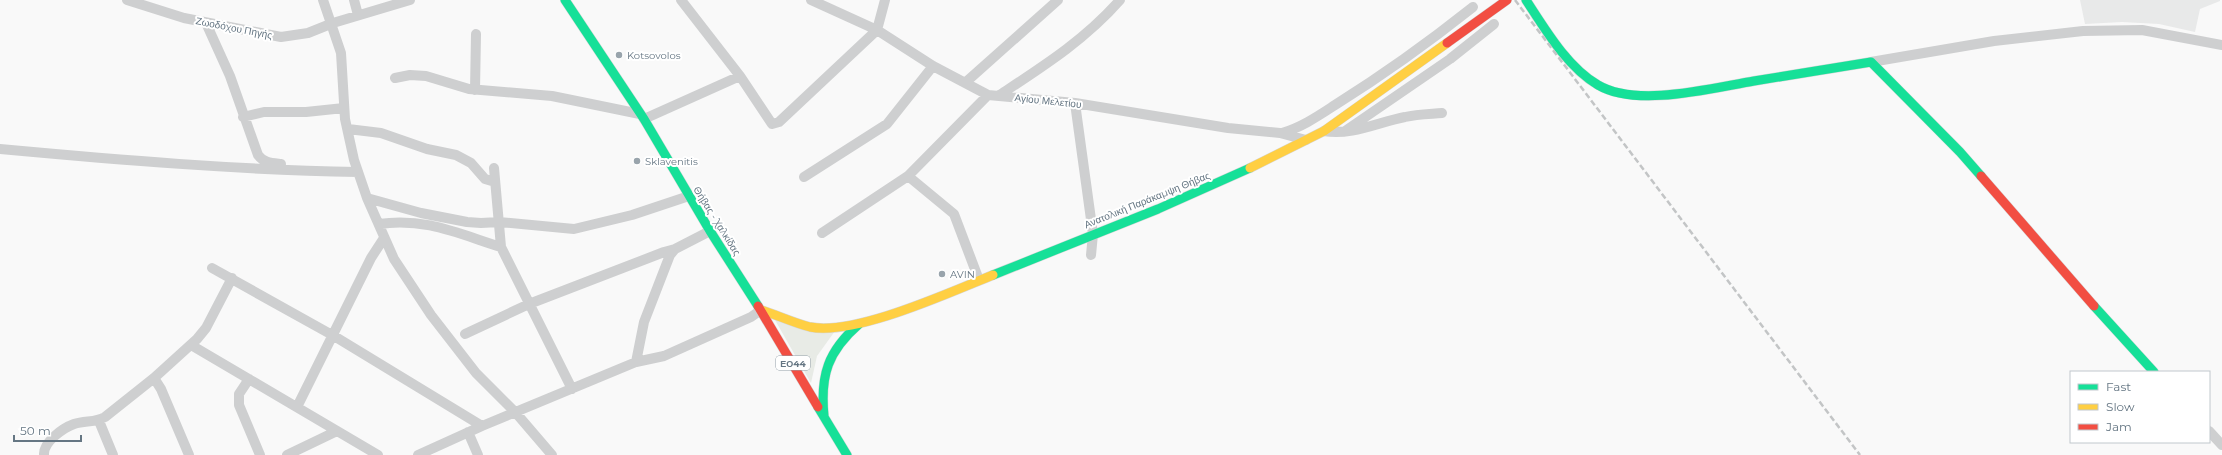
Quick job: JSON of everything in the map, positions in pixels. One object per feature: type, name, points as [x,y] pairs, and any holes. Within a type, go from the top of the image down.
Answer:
[{"type":"main road","name":"Θήβας - Χαλκίδας","points":[[565,0],[642,116],[710,231],[761,310],[847,455]]},
{"type":"main road","name":"Ανατολική Παράκαμψη Θήβας","points":[[761,310],[811,327],[844,327],[861,323],[918,305],[1224,181],[1324,131],[1507,0]]},
{"type":"main road","points":[[1529,2],[1568,58],[1599,86],[1636,95],[1666,95],[1871,62],[1960,152],[2056,264],[2153,371]]},
{"type":"main road","points":[[824,416],[822,393],[827,364],[835,348],[847,334],[861,323]]},
{"type":"street","name":"Ζωοδόχου Πηγής","points":[[127,0],[149,4],[206,23],[281,38],[308,33],[333,23],[410,0]]},
{"type":"street","points":[[323,0],[333,23],[343,66],[344,108],[358,169],[367,198],[384,238],[407,279],[431,315],[476,373],[516,413],[552,455]]},
{"type":"street","points":[[354,0],[358,15]]},
{"type":"street","points":[[681,0],[740,76],[768,121],[772,124],[779,122],[877,30],[885,0]]},
{"type":"street","name":"Αγίου Μελετίου","points":[[811,0],[877,30],[933,66],[993,95],[1075,103],[1228,128],[1280,133],[1306,140]]},
{"type":"street","points":[[966,82],[1058,0]]},
{"type":"street","points":[[822,233],[908,176],[993,95],[1084,36],[1105,17],[1120,0]]},
{"type":"street","points":[[1280,133],[1302,126],[1354,93],[1431,40],[1473,7]]},
{"type":"street","points":[[206,23],[230,76],[243,117],[258,155],[262,160],[269,163],[358,169]]},
{"type":"street","points":[[1345,131],[1450,59],[1494,24]]},
{"type":"street","points":[[1871,62],[2000,40],[2089,31],[2142,30],[2222,45]]},
{"type":"street","points":[[475,90],[476,34]]},
{"type":"street","points":[[804,177],[887,124],[933,66]]},
{"type":"street","points":[[395,78],[426,76],[475,90],[552,96],[642,116],[740,76]]},
{"type":"street","points":[[1075,103],[1094,234],[1091,255]]},
{"type":"street","points":[[243,117],[264,112],[306,112],[344,108]]},
{"type":"street","points":[[1324,131],[1345,131],[1406,117],[1442,113]]},
{"type":"street","points":[[348,129],[381,133],[427,149],[456,155],[471,163],[485,179],[495,182]]},
{"type":"street","points":[[0,149],[63,156],[251,169],[307,170],[321,172],[358,169]]},
{"type":"street","points":[[494,168],[501,247],[572,389]]},
{"type":"street","points":[[908,176],[954,214],[979,280]]},
{"type":"street","points":[[367,198],[421,213],[481,223],[499,222],[574,229],[632,215],[689,196]]},
{"type":"street","points":[[379,224],[397,221],[430,224],[501,247]]},
{"type":"street","points":[[636,362],[637,349],[644,322],[670,255],[675,250],[710,231]]},
{"type":"street","points":[[297,407],[334,336],[371,258],[384,238]]},
{"type":"street","points":[[465,334],[529,304],[664,252],[675,250]]},
{"type":"street","points":[[212,268],[334,336],[482,426]]},
{"type":"street","points":[[44,455],[44,452],[51,441],[67,427],[85,421],[98,421],[154,378],[191,345],[206,328],[232,278]]},
{"type":"street","points":[[418,455],[482,426],[636,362],[664,356],[751,318],[761,310]]},
{"type":"street","points":[[191,345],[378,455]]},
{"type":"street","points":[[154,378],[161,389],[189,455]]},
{"type":"street","points":[[249,379],[240,394],[239,405],[260,455]]},
{"type":"street","points":[[98,421],[112,455]]},
{"type":"street","points":[[287,455],[337,431]]},
{"type":"street","points":[[468,432],[478,455]]},
{"type":"street","points":[[2210,432],[2222,445]]},
{"type":"shaded area","points":[[2080,0],[2220,1],[2200,9],[2195,32],[2159,24],[2122,22],[2085,24]]},
{"type":"shaded area","points":[[775,320],[835,331],[817,356],[811,383]]},
{"type":"railway","points":[[1515,0],[1860,455]]},
{"type":"traffic: fast","points":[[565,0],[644,119],[710,231],[758,306]]},
{"type":"traffic: fast","points":[[1526,0],[1558,47],[1576,68],[1598,85],[1614,92],[1653,96],[1675,94],[1871,62],[1960,152],[1981,176]]},
{"type":"traffic: fast","points":[[993,275],[1158,209],[1250,168]]},
{"type":"traffic: fast","points":[[2094,306],[2153,371]]},
{"type":"traffic: fast","points":[[824,416],[823,388],[828,365],[840,344],[859,324]]},
{"type":"traffic: fast","points":[[818,407],[847,455]]},
{"type":"traffic: slow","points":[[1250,168],[1324,131],[1447,43]]},
{"type":"traffic: slow","points":[[761,310],[810,327],[829,328],[852,325],[902,311],[993,275]]},
{"type":"traffic: jam","points":[[1447,43],[1507,0]]},
{"type":"traffic: jam","points":[[1981,176],[2094,306]]},
{"type":"traffic: jam","points":[[758,306],[818,407]]},
{"type":"place","name":"Kotsovolos","points":[[619,55]]},
{"type":"place","name":"Sklavenitis","points":[[637,161]]},
{"type":"place","name":"AVIN","points":[[942,274]]}]
